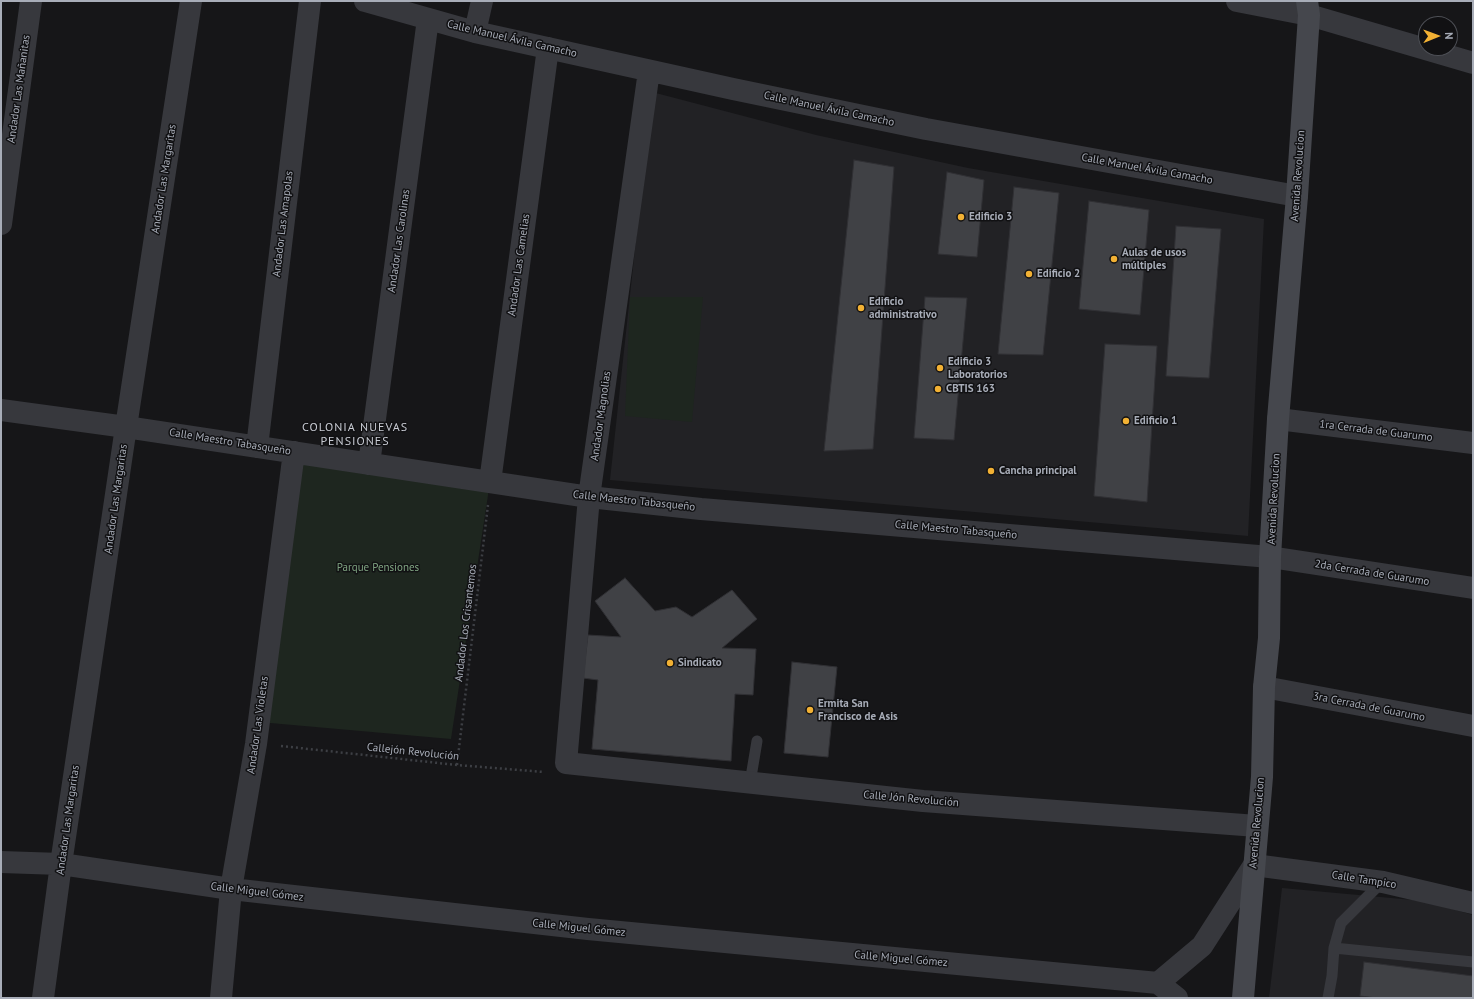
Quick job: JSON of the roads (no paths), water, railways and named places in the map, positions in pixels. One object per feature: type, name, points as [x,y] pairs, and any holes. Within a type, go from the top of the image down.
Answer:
[{"type":"street","name":"Andador Las Mañanitas","points":[[1,224],[31,1]]},
{"type":"street","name":"Andador Las Margaritas","points":[[43,998],[61,864],[191,1]]},
{"type":"street","name":"Andador Las Amapolas","points":[[257,446],[310,1]]},
{"type":"street","name":"Calle Manuel Ávila Camacho","points":[[365,1],[475,32],[650,71],[926,129],[1297,196]]},
{"type":"street","points":[[475,32],[482,1]]},
{"type":"street","points":[[1237,1],[1308,8],[1473,63]]},
{"type":"street","name":"Avenida Revolucion","points":[[1243,998],[1262,777],[1264,687],[1269,638],[1270,557],[1278,419],[1297,196],[1308,8]]},
{"type":"street","name":"Andador Las Carolinas","points":[[369,464],[428,19]]},
{"type":"street","name":"Andador Las Camelias","points":[[490,482],[548,48]]},
{"type":"street","name":"Andador Magnolias","points":[[566,763],[589,497],[650,71]]},
{"type":"street","name":"Calle Maestro Tabasqueño","points":[[1,410],[257,446],[589,497],[701,509],[1270,557]]},
{"type":"street","name":"1ra Cerrada de Guarumo","points":[[1278,419],[1473,443]]},
{"type":"street","name":"Andador Las Violetas","points":[[221,998],[232,889],[256,744],[294,452]]},
{"type":"street","name":"2da Cerrada de Guarumo","points":[[1270,557],[1473,588]]},
{"type":"street","name":"3ra Cerrada de Guarumo","points":[[1264,687],[1473,726]]},
{"type":"street","name":"Calle Jón Revolución","points":[[566,763],[924,801],[1257,826]]},
{"type":"street","name":"Calle Miguel Gómez","points":[[1,862],[61,864],[232,889],[588,929],[1158,983]]},
{"type":"street","points":[[1177,998],[1158,983],[1202,946],[1254,865]]},
{"type":"street","name":"Calle Tampico","points":[[1254,865],[1383,882],[1473,903]]},
{"type":"lane","points":[[750,783],[758,741]]},
{"type":"lane","points":[[1328,998],[1332,976],[1334,948],[1341,923],[1383,882]]},
{"type":"lane","points":[[1334,948],[1473,962]]},
{"type":"place","name":"Edificio 3","points":[[961,217]]},
{"type":"place","name":"Aulas de usos múltiples","points":[[1114,259]]},
{"type":"place","name":"Edificio 2","points":[[1029,274]]},
{"type":"place","name":"Edificio administrativo","points":[[861,308]]},
{"type":"place","name":"Edificio 3 Laboratorios","points":[[940,368]]},
{"type":"place","name":"CBTIS 163","points":[[938,389]]},
{"type":"place","name":"Edificio 1","points":[[1126,421]]},
{"type":"place","name":"Cancha principal","points":[[991,471]]},
{"type":"place","name":"Sindicato","points":[[670,663]]},
{"type":"place","name":"Ermita San Francisco de Asis","points":[[810,710]]},
{"type":"district","name":"COLONIA NUEVAS PENSIONES","points":[[355,435]]},
{"type":"park label","name":"Parque Pensiones","points":[[378,568]]}]
